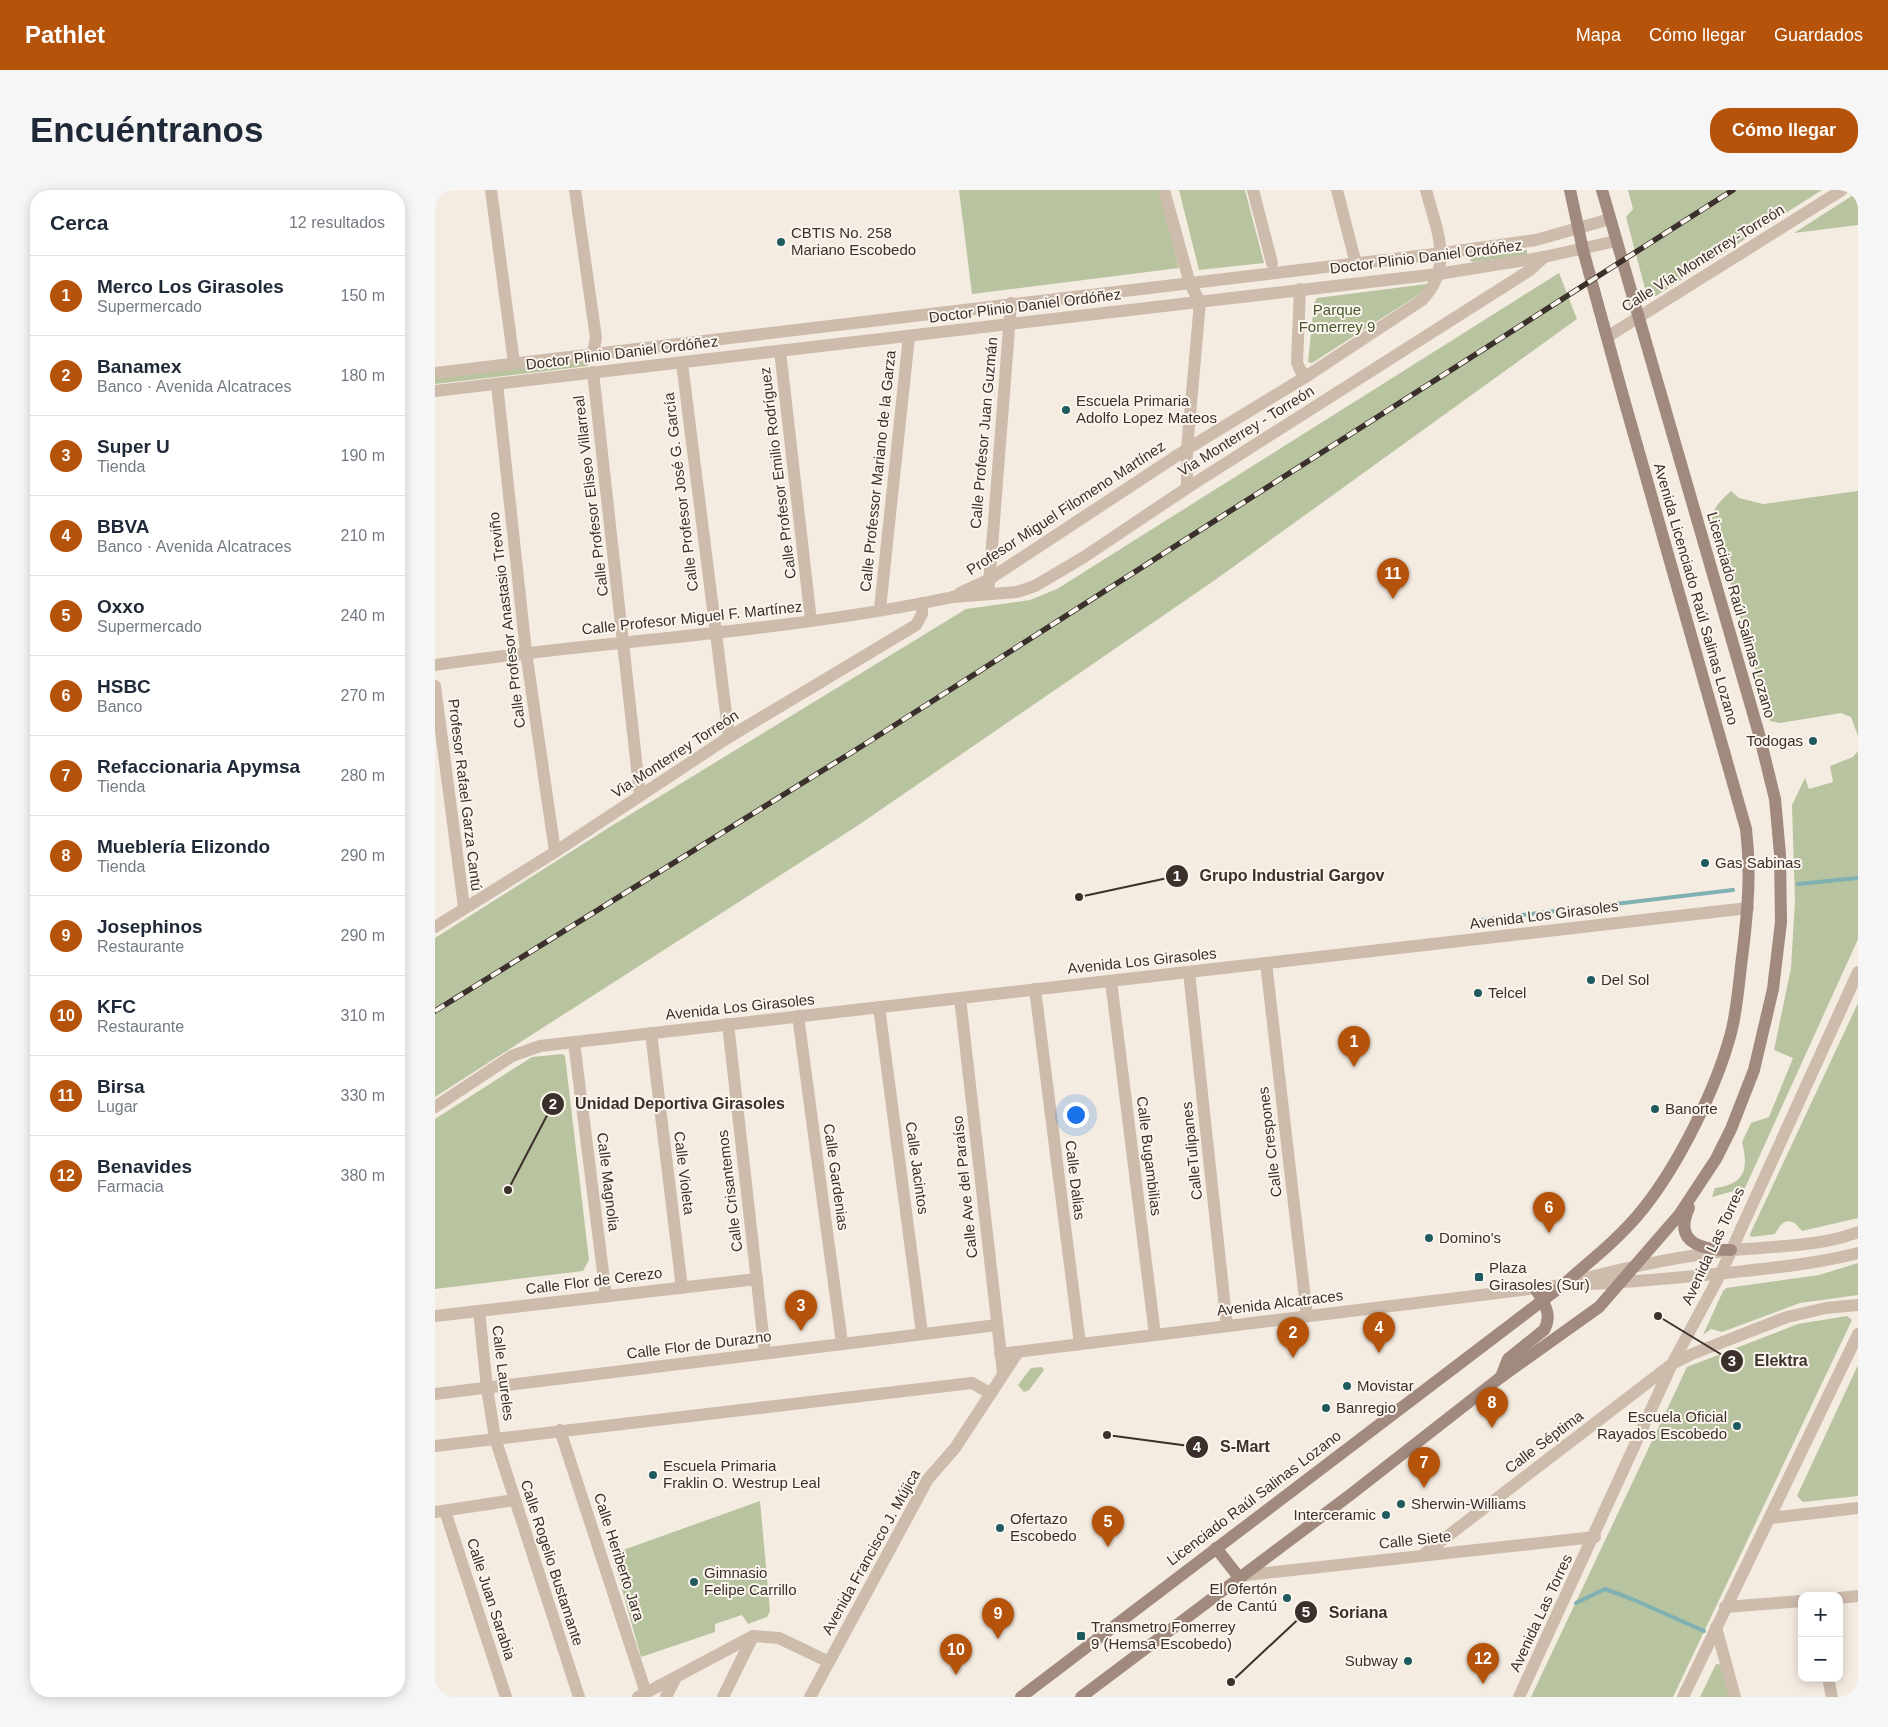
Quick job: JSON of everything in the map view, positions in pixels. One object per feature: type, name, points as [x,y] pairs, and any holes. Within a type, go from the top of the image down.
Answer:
[{"type":"main road","name":"Avenida Licenciado Raúl Salinas Lozano","points":[[1563,1285],[1624,1231],[1644,1208],[1680,1152],[1695,1122],[1731,1033],[1748,908],[1749,851],[1741,806],[1607,337],[1583,250],[1570,190]]},
{"type":"main road","name":"Licenciado Raúl Salinas Lozano","points":[[1239,1576],[1343,1500],[1501,1377],[1599,1307],[1621,1284],[1679,1215],[1704,1178],[1731,1129],[1754,1070],[1765,1030],[1778,956],[1781,922],[1780,854],[1775,799],[1602,190]]},
{"type":"main road","points":[[1704,1178],[1686,1215],[1686,1231],[1691,1241],[1701,1248],[1731,1250]]},
{"type":"main road","name":"Licenciado Raúl Salinas Lozano","points":[[1021,1697],[1563,1285]]},
{"type":"main road","points":[[1501,1377],[1508,1359],[1544,1330],[1548,1324],[1549,1313],[1535,1288]]},
{"type":"main road","points":[[1081,1697],[1239,1576],[1216,1548]]},
{"type":"street","points":[[491,190],[514,363]]},
{"type":"street","name":"Calle Profesor Eliseo Villarreal","points":[[575,190],[596,338],[593,353],[593,372],[640,796]]},
{"type":"street","points":[[1164,190],[1190,284],[1201,302],[1187,449],[1187,488]]},
{"type":"street","points":[[1253,190],[1272,263]]},
{"type":"street","points":[[1337,190],[1356,264]]},
{"type":"street","points":[[1426,190],[1443,254],[1438,274]]},
{"type":"street","name":"Calle Vía Monterrey-Torreón","points":[[1607,337],[1842,190]]},
{"type":"street","name":"Doctor Plinio Daniel Ordóñez","points":[[435,373],[1011,303],[1443,254],[1536,240],[1610,219]]},
{"type":"street","name":"Doctor Plinio Daniel Ordóñez","points":[[435,391],[1438,274],[1583,250],[1616,240]]},
{"type":"street","name":"Via Monterrey - Torreón","points":[[953,597],[1017,592],[1035,586],[1084,557],[1187,488],[1530,270],[1544,257]]},
{"type":"street","name":"Profesor Miguel Filomeno Martínez","points":[[953,597],[988,580],[1187,449],[1307,376],[1422,300],[1430,291],[1438,274]]},
{"type":"street","points":[[1300,289],[1297,362],[1300,370],[1307,376]]},
{"type":"street","name":"Calle Profesor Juan Guzmán","points":[[992,594],[988,580],[1011,303]]},
{"type":"street","name":"Calle Professor Mariano de la Garza","points":[[880,610],[909,336]]},
{"type":"street","name":"Calle Profesor Emilio Rodríguez","points":[[780,351],[811,620]]},
{"type":"street","name":"Calle Profesor José G. García","points":[[682,362],[729,737]]},
{"type":"street","name":"Calle Profesor Anastasio Treviño","points":[[497,384],[525,652],[555,852]]},
{"type":"street","name":"Calle Profesor Miguel F. Martínez","points":[[435,665],[525,652],[811,620],[953,597]]},
{"type":"street","name":"Via Monterrey Torreón","points":[[435,927],[464,907],[555,852],[729,737],[916,625],[922,614],[922,603]]},
{"type":"street","name":"Profesor Rafael Garza Cantú","points":[[435,686],[464,907]]},
{"type":"street","name":"Avenida Los Girasoles","points":[[435,1107],[512,1056],[539,1046],[1748,908]]},
{"type":"street","name":"Calle Crespones","points":[[1266,963],[1307,1316]]},
{"type":"street","name":"CalleTulipanes","points":[[1189,972],[1227,1326]]},
{"type":"street","name":"Avenida Las Torres","points":[[1519,1697],[1595,1537],[1672,1364],[1721,1273],[1858,972]]},
{"type":"street","name":"Calle Bugambilias","points":[[1111,981],[1155,1335]]},
{"type":"street","name":"Calle Dalias","points":[[1035,989],[1080,1344]]},
{"type":"street","name":"Calle Ave del Paraíso","points":[[960,998],[1003,1374]]},
{"type":"street","name":"Calle Jacintos","points":[[879,1007],[922,1333]]},
{"type":"street","name":"Calle Gardenias","points":[[798,1016],[841,1343]]},
{"type":"street","name":"Calle Crisantemos","points":[[728,1024],[765,1353]]},
{"type":"street","name":"Calle Violeta","points":[[651,1033],[682,1288]]},
{"type":"street","name":"Calle Magnolia","points":[[574,1042],[606,1296]]},
{"type":"street","points":[[1563,1285],[1636,1265],[1731,1250],[1819,1242],[1858,1232]]},
{"type":"street","points":[[1563,1285],[1621,1284],[1817,1263],[1858,1253]]},
{"type":"street","name":"Calle Flor de Cerezo","points":[[435,1316],[757,1279]]},
{"type":"street","name":"Avenida Alcatraces","points":[[1000,1354],[1563,1285]]},
{"type":"street","name":"Calle Séptima","points":[[1423,1555],[1672,1364],[1692,1354],[1787,1317],[1826,1308],[1858,1305]]},
{"type":"street","name":"Calle Laureles","points":[[479,1311],[487,1388],[495,1438]]},
{"type":"street","name":"Calle Flor de Durazno","points":[[435,1394],[922,1333],[997,1326]]},
{"type":"street","points":[[1683,1697],[1725,1606],[1770,1518],[1858,1334]]},
{"type":"street","name":"Avenida Francisco J. Mújica","points":[[810,1697],[929,1479],[955,1448],[1018,1352]]},
{"type":"street","points":[[435,1446],[972,1383],[990,1393]]},
{"type":"street","name":"Calle Heriberto Jara","points":[[560,1430],[642,1695]]},
{"type":"street","name":"Calle Rogelio Bustamante","points":[[495,1438],[579,1697]]},
{"type":"street","points":[[440,1511],[514,1500]]},
{"type":"street","points":[[1770,1518],[1858,1508]]},
{"type":"street","name":"Calle Juan Sarabia","points":[[440,1511],[506,1697]]},
{"type":"street","name":"Calle Siete","points":[[1239,1576],[1595,1537]]},
{"type":"street","points":[[1843,1598],[1858,1596]]},
{"type":"street","points":[[1725,1606],[1798,1601]]},
{"type":"street","points":[[1716,1627],[1735,1697]]},
{"type":"street","points":[[642,1695],[753,1636],[779,1638],[829,1662]]},
{"type":"street","points":[[723,1697],[753,1636]]},
{"type":"street","points":[[666,1697],[676,1677]]},
{"type":"street","points":[[1829,1682],[1832,1697]]},
{"type":"green space","points":[[959,190],[1160,190],[1179,268],[972,294]]},
{"type":"green space","points":[[1179,190],[1245,190],[1264,263],[1199,270]]},
{"type":"green space","points":[[1628,190],[1822,190],[1656,296],[1647,296],[1626,217],[1633,209]]},
{"type":"green space","points":[[1858,192],[1858,225],[1794,233]]},
{"type":"green space","points":[[1527,250],[1527,255],[1472,262],[1470,260],[1473,256]]},
{"type":"green space","points":[[1559,273],[1577,319],[1215,580],[857,826],[435,1097],[435,938],[613,825],[966,609],[1030,600],[1057,589]]},
{"type":"green space","name":"Parque Fomerrey 9","points":[[1427,284],[1429,288],[1312,363],[1308,362],[1314,303],[1317,298]]},
{"type":"green space","points":[[589,360],[588,366],[435,384],[435,376]]},
{"type":"green space","points":[[1731,491],[1739,498],[1763,504],[1858,491],[1858,736],[1851,717],[1841,713],[1780,723],[1770,721],[1712,521],[1716,508]]},
{"type":"green space","points":[[1858,751],[1858,939],[1745,1188],[1712,1197],[1715,1188],[1733,1183],[1742,1174],[1745,1160],[1742,1142],[1751,1123],[1769,1117],[1793,1058],[1774,1050],[1791,968],[1795,901],[1792,805],[1805,778],[1809,789],[1833,782],[1830,766],[1853,757]]},
{"type":"green space","points":[[1858,1003],[1858,1218],[1802,1231],[1795,1223],[1788,1221],[1781,1225],[1775,1234],[1751,1237],[1750,1234]]},
{"type":"green space","points":[[562,1054],[565,1056],[589,1260],[583,1271],[435,1289],[435,1119],[532,1057]]},
{"type":"green space","points":[[1858,1263],[1858,1295],[1800,1303],[1722,1332],[1711,1329],[1703,1335],[1726,1288],[1819,1275]]},
{"type":"green space","points":[[1847,1316],[1852,1320],[1673,1697],[1531,1697],[1687,1367],[1798,1324]]},
{"type":"green space","points":[[1858,1365],[1858,1496],[1803,1502],[1797,1496]]},
{"type":"green space","points":[[1042,1367],[1044,1370],[1029,1390],[1024,1392],[1018,1385],[1031,1368]]},
{"type":"green space","name":"Gimnasio Felipe Carrillo","points":[[760,1501],[770,1611],[767,1617],[748,1624],[742,1615],[715,1624],[715,1632],[641,1657],[612,1554]]},
{"type":"green space","points":[[1716,1664],[1724,1665],[1732,1697],[1700,1697]]},
{"type":"waterway","points":[[1798,884],[1858,878]]},
{"type":"waterway","points":[[1472,921],[1733,890]]},
{"type":"waterway","points":[[1576,1603],[1605,1589],[1704,1631]]},
{"type":"railway","points":[[435,1011],[862,746],[1733,190]]},
{"type":"place","name":"CBTIS No. 258 Mariano Escobedo","points":[[781,242]]},
{"type":"place","name":"Escuela Primaria Adolfo Lopez Mateos","points":[[1066,410]]},
{"type":"place","name":"Birsa","points":[[1393,599]]},
{"type":"place","name":"Todogas","points":[[1813,741]]},
{"type":"place","name":"Gas Sabinas","points":[[1705,863]]},
{"type":"place","name":"Grupo Industrial Gargov","points":[[1079,897]]},
{"type":"place","name":"Del Sol","points":[[1591,980]]},
{"type":"place","name":"Telcel","points":[[1478,993]]},
{"type":"place","name":"Merco Los Girasoles","points":[[1354,1067]]},
{"type":"place","name":"Banorte","points":[[1655,1109]]},
{"type":"place","name":"Unidad Deportiva Girasoles","points":[[508,1190]]},
{"type":"place","name":"HSBC","points":[[1549,1233]]},
{"type":"place","name":"Domino's","points":[[1429,1238]]},
{"type":"place","name":"Plaza Girasoles (Sur)","points":[[1479,1277]]},
{"type":"place","name":"Elektra","points":[[1658,1316]]},
{"type":"place","name":"Super U","points":[[801,1331]]},
{"type":"place","name":"BBVA","points":[[1379,1353]]},
{"type":"place","name":"Banamex","points":[[1293,1358]]},
{"type":"place","name":"Movistar","points":[[1347,1386]]},
{"type":"place","name":"Banregio","points":[[1326,1408]]},
{"type":"place","name":"Escuela Oficial Rayados Escobedo","points":[[1737,1426]]},
{"type":"place","name":"Mueblería Elizondo","points":[[1492,1428]]},
{"type":"place","name":"S-Mart","points":[[1107,1435]]},
{"type":"place","name":"Escuela Primaria Fraklin O. Westrup Leal","points":[[653,1475]]},
{"type":"place","name":"Refaccionaria Apymsa","points":[[1424,1488]]},
{"type":"place","name":"Sherwin-Williams","points":[[1401,1504]]},
{"type":"place","name":"Interceramic","points":[[1386,1515]]},
{"type":"place","name":"Ofertazo Escobedo","points":[[1000,1528]]},
{"type":"place","name":"Oxxo","points":[[1108,1547]]},
{"type":"place","name":"Gimnasio Felipe Carrillo","points":[[694,1582]]},
{"type":"place","name":"El Ofertón de Cantú","points":[[1287,1598]]},
{"type":"place","name":"Transmetro Fomerrey 9 (Hemsa Escobedo)","points":[[1081,1636]]},
{"type":"place","name":"Josephinos","points":[[998,1639]]},
{"type":"place","name":"Subway","points":[[1408,1661]]},
{"type":"place","name":"KFC","points":[[956,1675]]},
{"type":"place","name":"Soriana","points":[[1231,1682]]},
{"type":"place","name":"Benavides","points":[[1483,1684]]}]
